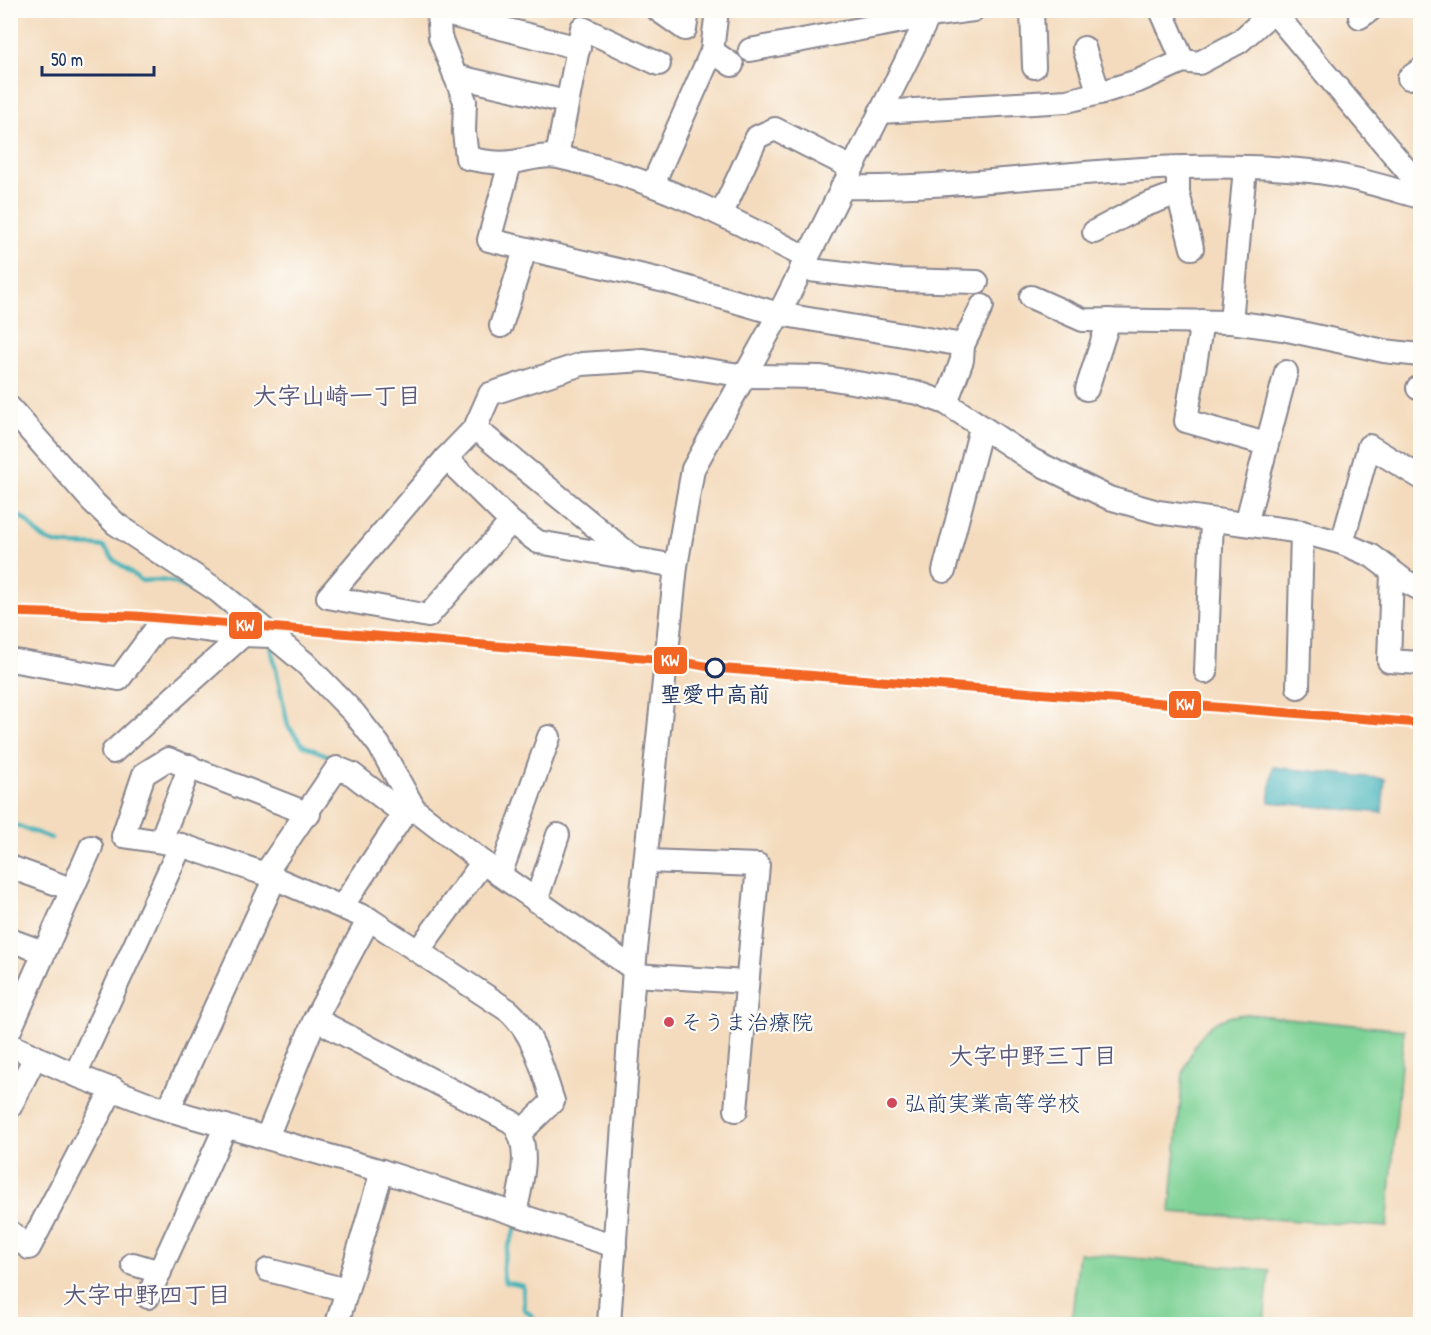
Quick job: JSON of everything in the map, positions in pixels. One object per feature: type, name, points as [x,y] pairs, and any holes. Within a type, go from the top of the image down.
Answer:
[{"type":"street","points":[[658,10],[685,29],[688,10]]},
{"type":"street","points":[[653,184],[712,51],[717,10]]},
{"type":"street","points":[[750,50],[931,13],[973,10]]},
{"type":"street","points":[[1032,10],[1034,67]]},
{"type":"street","points":[[1161,10],[1183,61]]},
{"type":"street","points":[[659,64],[582,29],[438,11],[440,37],[465,101],[464,132],[467,158],[485,162],[510,163],[556,156],[653,184],[722,213],[804,264],[897,280],[977,282]]},
{"type":"street","points":[[880,112],[1067,101],[1099,93],[1138,81],[1183,61],[1199,63],[1239,42],[1274,11],[1420,186]]},
{"type":"street","points":[[609,1324],[634,972],[676,566],[693,470],[779,314],[931,13]]},
{"type":"street","points":[[556,156],[582,29]]},
{"type":"street","points":[[1084,48],[1099,93]]},
{"type":"street","points":[[712,51],[732,65]]},
{"type":"street","points":[[455,76],[566,102]]},
{"type":"street","points":[[722,213],[757,137],[775,129],[847,178],[893,188],[1177,168],[1245,168],[1320,173],[1420,197]]},
{"type":"street","points":[[510,163],[489,240],[665,281],[779,314],[963,345]]},
{"type":"street","points":[[1177,168],[1178,193],[1192,248]]},
{"type":"street","points":[[1231,322],[1245,168]]},
{"type":"street","points":[[1094,232],[1143,206],[1178,193]]},
{"type":"street","points":[[501,326],[525,250]]},
{"type":"street","points":[[1031,297],[1083,320],[1231,322],[1283,329],[1384,351],[1420,355]]},
{"type":"street","points":[[946,403],[962,360],[963,345],[982,306]]},
{"type":"street","points":[[1087,389],[1108,320]]},
{"type":"street","points":[[1202,321],[1186,421],[1266,444]]},
{"type":"street","points":[[511,522],[428,616],[328,597],[446,458],[475,428],[490,394],[582,364],[644,360],[746,376],[822,377],[918,393],[946,403],[981,428],[1067,479],[1109,498],[1158,512],[1302,532],[1342,543],[1372,556],[1392,573],[1420,589]]},
{"type":"street","points":[[1246,524],[1286,372]]},
{"type":"street","points":[[10,408],[91,500],[116,524],[218,591],[305,663],[354,713],[379,745],[410,812]]},
{"type":"street","points":[[475,428],[636,560]]},
{"type":"street","points":[[944,571],[981,428]]},
{"type":"street","points":[[1342,543],[1369,446],[1420,477]]},
{"type":"street","points":[[446,458],[511,522],[538,542],[676,566]]},
{"type":"street","points":[[1206,672],[1212,521]]},
{"type":"street","points":[[1298,687],[1302,532]]},
{"type":"street","points":[[1392,573],[1389,661],[1420,663]]},
{"type":"street","points":[[10,660],[119,679],[156,629],[168,625],[243,635],[273,636]]},
{"type":"street","points":[[113,752],[243,635]]},
{"type":"street","points":[[418,951],[491,868],[549,737]]},
{"type":"street","points":[[309,813],[168,759],[144,774],[123,836],[171,842],[343,905],[369,919],[509,1011],[523,1024],[533,1042],[553,1101],[521,1132]]},
{"type":"street","points":[[75,1075],[171,842],[190,766]]},
{"type":"street","points":[[168,1110],[270,877],[337,768],[352,774],[410,812],[634,972],[746,982]]},
{"type":"street","points":[[343,905],[410,812]]},
{"type":"street","points":[[536,901],[558,835]]},
{"type":"street","points":[[10,1030],[91,847]]},
{"type":"street","points":[[646,861],[758,865],[736,1110]]},
{"type":"street","points":[[10,867],[71,889]]},
{"type":"street","points":[[267,1137],[315,1019],[369,919]]},
{"type":"street","points":[[10,940],[43,952]]},
{"type":"street","points":[[315,1019],[512,1122],[521,1132],[524,1172],[515,1213]]},
{"type":"street","points":[[10,1045],[75,1075],[168,1110],[382,1171],[615,1246]]},
{"type":"street","points":[[10,1107],[35,1057]]},
{"type":"street","points":[[10,1232],[29,1248],[113,1088]]},
{"type":"street","points":[[148,1298],[226,1126]]},
{"type":"street","points":[[337,1324],[382,1171]]},
{"type":"street","points":[[133,1264],[160,1272]]},
{"type":"street","points":[[268,1270],[347,1290]]},
{"type":"green space","points":[[1248,1014],[1404,1030],[1387,1227],[1170,1212],[1183,1074],[1188,1061],[1198,1040],[1213,1024],[1223,1019]]},
{"type":"green space","points":[[1079,1253],[1269,1270],[1264,1324],[1071,1324]]},
{"type":"water","points":[[1273,767],[1385,779],[1382,813],[1269,802]]},
{"type":"waterway","points":[[10,514],[21,517],[49,541],[65,545],[104,547],[114,560],[142,581],[157,580],[179,584],[228,613]]},
{"type":"waterway","points":[[271,646],[288,726],[303,745],[338,760]]},
{"type":"waterway","points":[[10,823],[51,838]]},
{"type":"waterway","points":[[517,1225],[504,1260],[503,1274],[505,1282],[523,1286],[524,1309],[532,1316]]},
{"type":"transit line","name":"KW","points":[[10,612],[135,616],[678,661],[715,668],[1420,723]]},
{"type":"place","name":"聖愛中高前","points":[[715,668]]},
{"type":"place","name":"そうま治療院","points":[[669,1022]]},
{"type":"place","name":"弘前実業高等学校","points":[[892,1103]]},
{"type":"district","name":"大字山崎一丁目","points":[[337,395]]},
{"type":"district","name":"大字中野三丁目","points":[[1033,1055]]},
{"type":"district","name":"大字中野四丁目","points":[[147,1294]]}]
